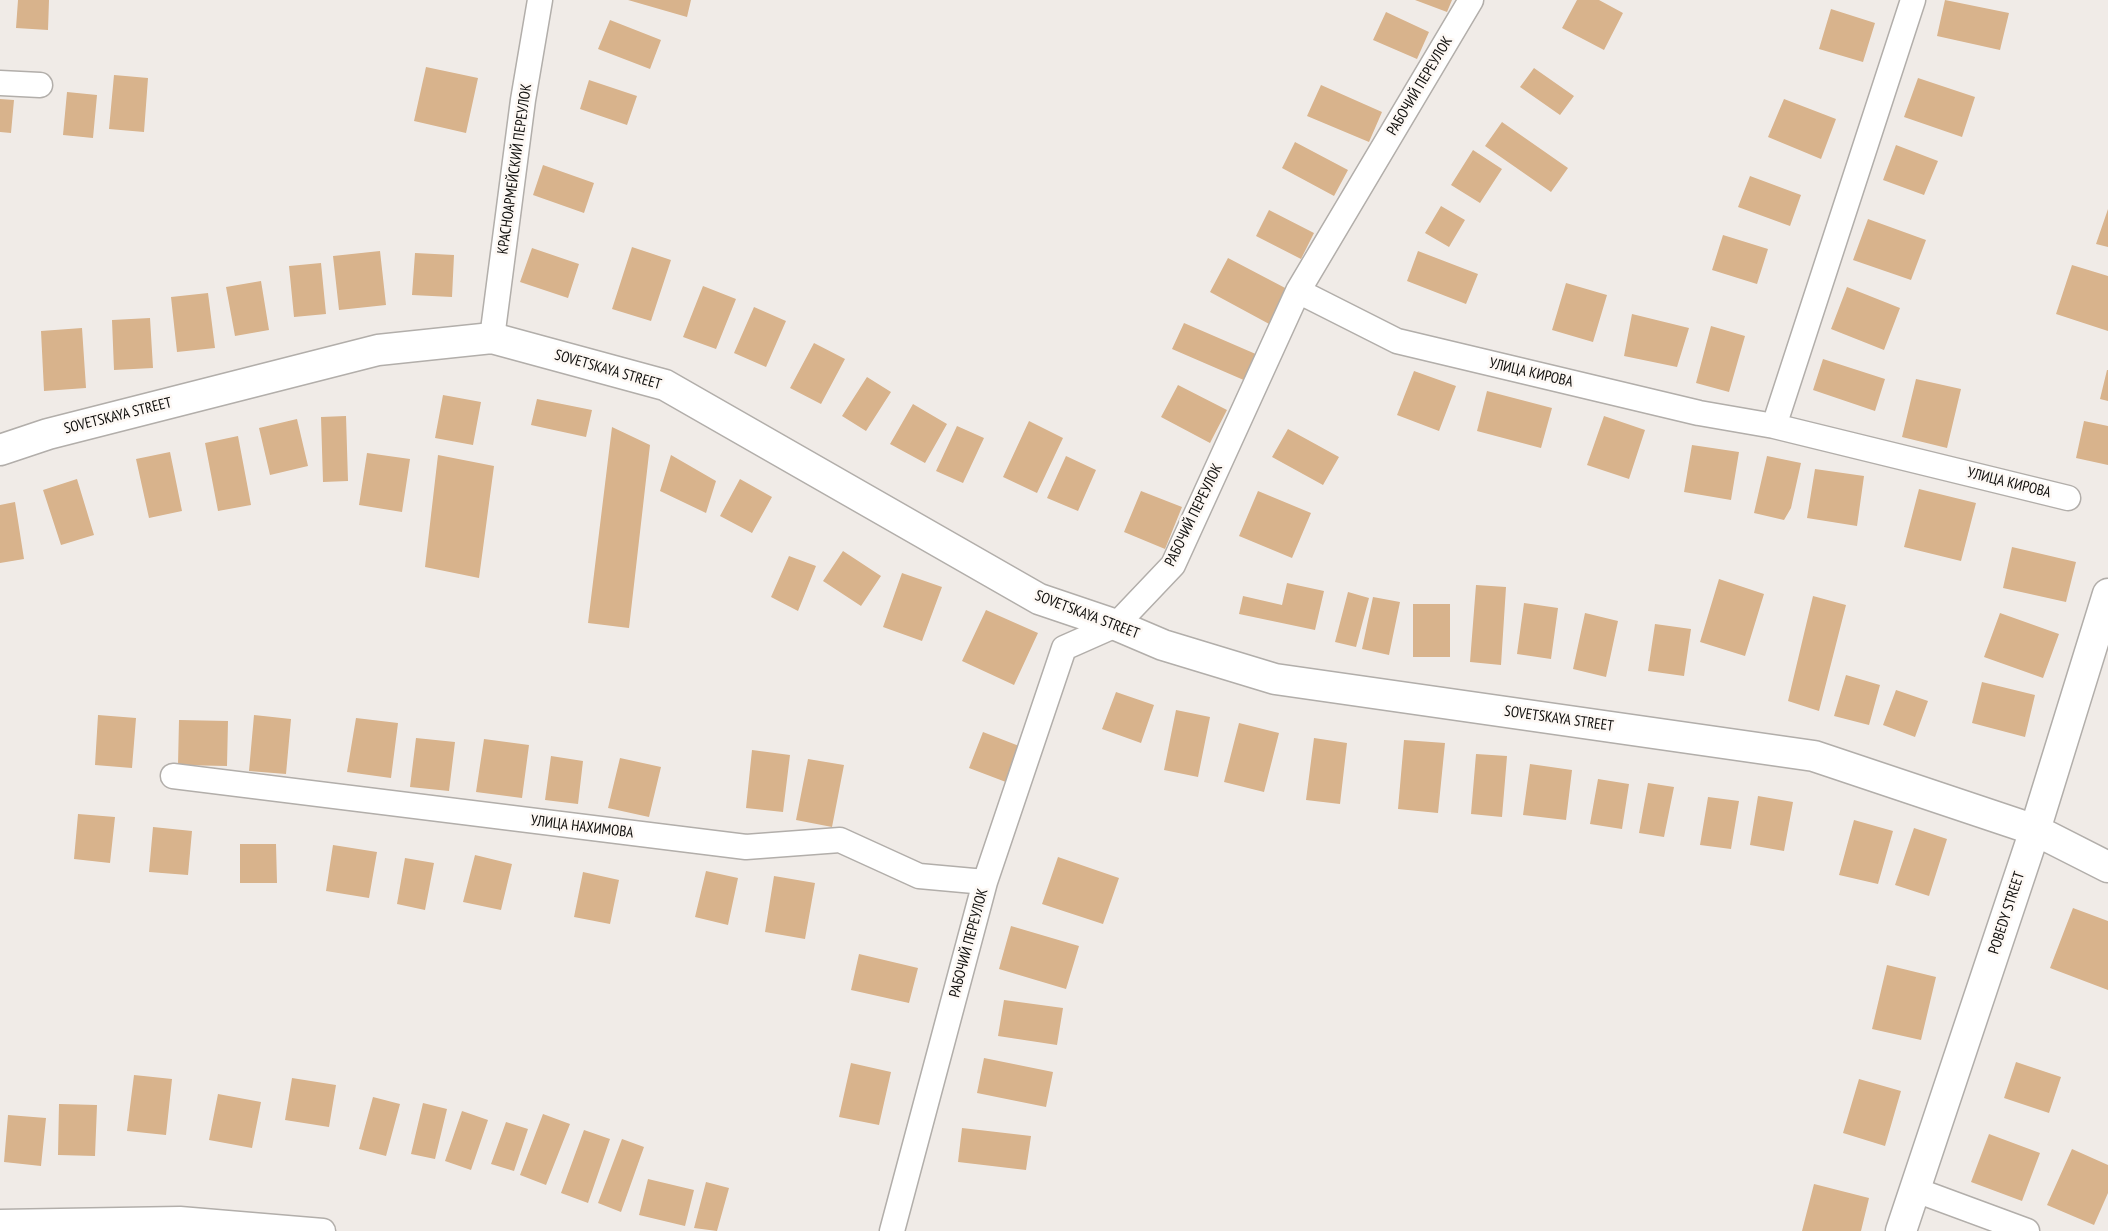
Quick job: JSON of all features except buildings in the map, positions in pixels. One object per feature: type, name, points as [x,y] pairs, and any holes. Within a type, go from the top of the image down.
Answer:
[{"type":"street","name":"КРАСНОАРМЕЙСКИЙ ПЕРЕУЛОК","points":[[492,338],[523,100],[540,0]]},
{"type":"street","name":"РАБОЧИЙ ПЕРЕУЛОК","points":[[892,1231],[985,882],[1064,648],[1116,625],[1173,565],[1298,291],[1471,0]]},
{"type":"street","points":[[1774,426],[1913,0]]},
{"type":"street","points":[[0,83],[40,85]]},
{"type":"street","name":"УЛИЦА КИРОВА","points":[[1298,291],[1397,341],[1699,413],[1774,426],[2068,498]]},
{"type":"street","name":"SOVETSKAYA STREET","points":[[0,450],[48,434],[378,351],[492,338],[664,385],[1039,599],[1116,625],[1163,645],[1275,679],[1815,756],[2035,830],[2108,867]]},
{"type":"street","name":"POBEDY STREET","points":[[1901,1231],[2035,830],[2108,594]]},
{"type":"street","name":"УЛИЦА НАХИМОВА","points":[[173,776],[746,847],[840,840],[919,876],[985,882]]},
{"type":"street","points":[[1916,1190],[2027,1231]]},
{"type":"street","points":[[0,1222],[180,1219],[323,1231]]}]
